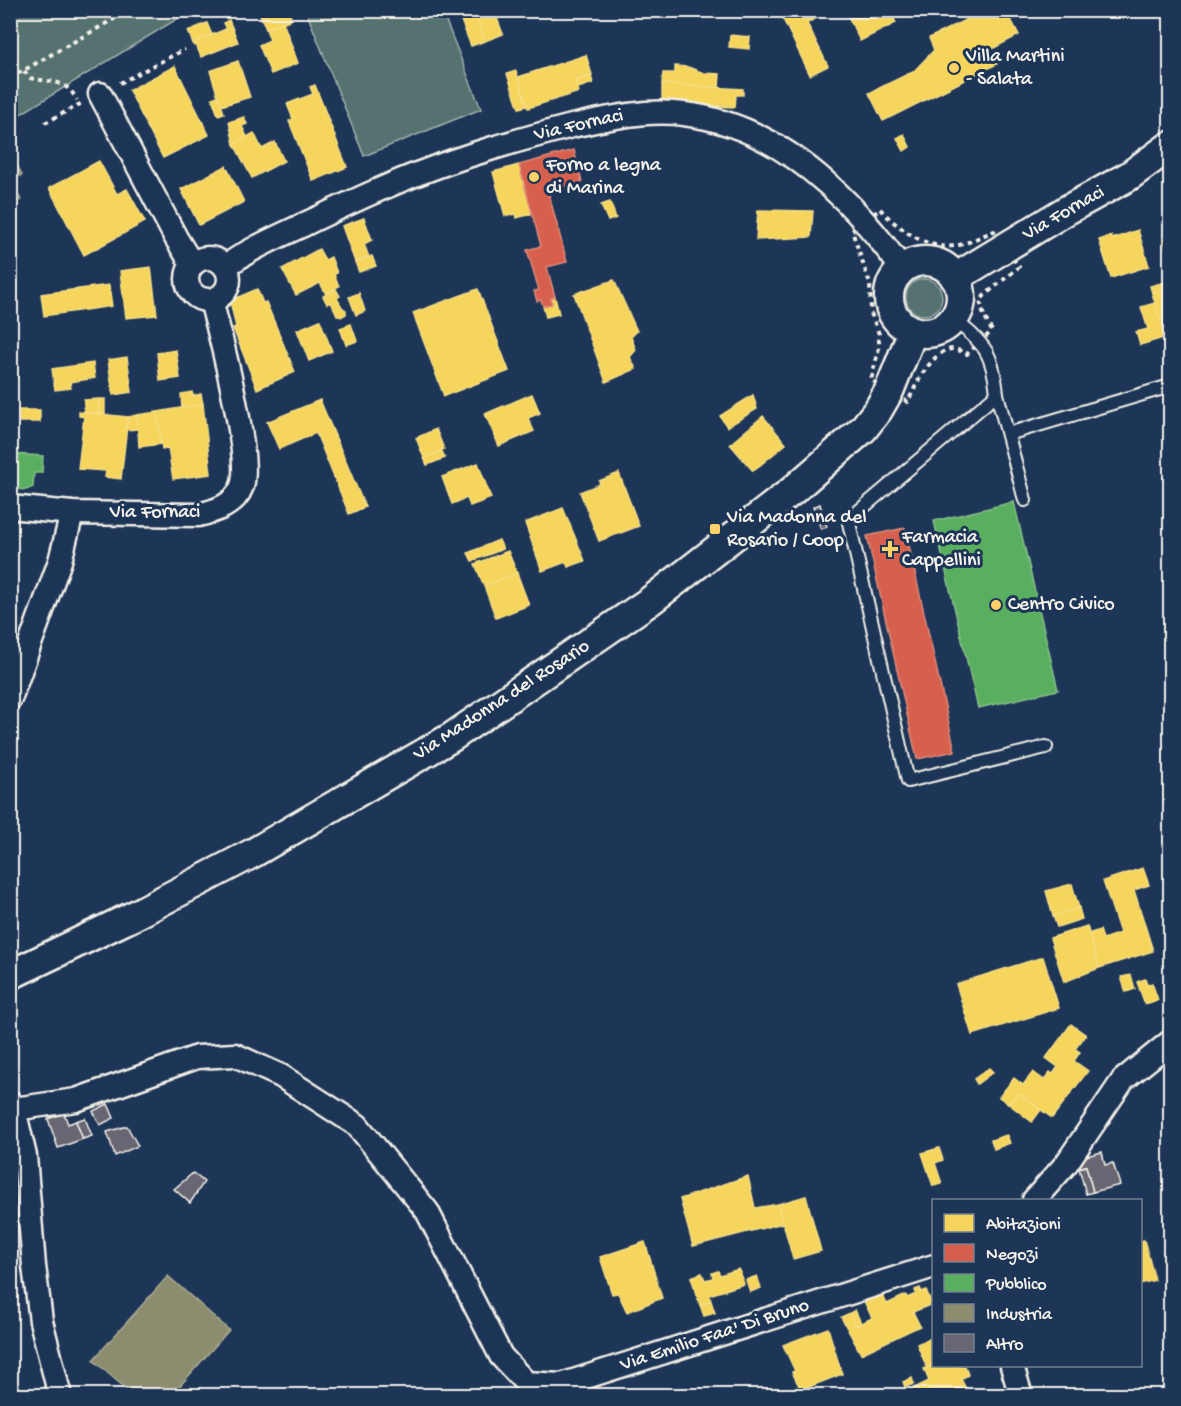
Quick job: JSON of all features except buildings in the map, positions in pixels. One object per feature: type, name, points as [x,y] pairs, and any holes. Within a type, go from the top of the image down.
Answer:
[{"type":"street","points":[[100,94],[192,264]]},
{"type":"street","name":"Via Fornaci","points":[[225,267],[289,231],[388,184],[440,165],[544,133],[615,116],[652,113],[684,114],[716,121],[753,134],[806,164],[844,197],[902,269]]},
{"type":"street","name":"Via Fornaci","points":[[955,278],[1067,210],[1129,176],[1170,147]]},
{"type":"street","points":[[203,258],[209,258],[220,262],[225,267],[228,273],[224,293],[211,300],[196,297],[191,292],[186,278],[192,264],[203,258]]},
{"type":"street","points":[[921,261],[931,262],[948,270],[955,278],[960,304],[953,319],[938,330],[913,331],[897,320],[889,303],[891,284],[902,269],[921,261]]},
{"type":"street","name":"Via Fornaci","points":[[10,507],[72,513],[198,515],[216,511],[230,504],[242,486],[245,464],[211,300]]},
{"type":"street","name":"Via Madonna del Rosario","points":[[10,975],[130,917],[253,853],[452,737],[650,602],[792,491],[863,429],[889,391],[913,331]]},
{"type":"street","points":[[10,699],[60,561],[72,513]]},
{"type":"street","points":[[1035,1199],[1066,1164],[1122,1080],[1170,1042]]},
{"type":"street","name":"Via Emilio Faa' Di Bruno","points":[[12,1106],[76,1100],[197,1057],[235,1055],[281,1076],[357,1125],[427,1211],[501,1356],[526,1383],[561,1385],[932,1266]]},
{"type":"street","points":[[12,1106],[25,1156],[41,1321],[60,1395]]},
{"type":"street","points":[[1013,1367],[1022,1395]]},
{"type":"lane","points":[[953,319],[981,342],[989,354],[997,394],[1025,500]]},
{"type":"lane","points":[[1008,434],[1170,386]]},
{"type":"lane","points":[[997,394],[860,510],[849,523],[908,781],[1046,747]]},
{"type":"path","points":[[10,78],[130,10]]},
{"type":"path","points":[[24,71],[30,78],[62,83],[71,89],[79,104]]},
{"type":"path","points":[[880,209],[904,231],[920,240],[936,244],[953,246],[972,241],[994,231]]},
{"type":"path","points":[[852,231],[870,284],[872,314],[879,334],[879,348],[871,380]]},
{"type":"path","points":[[992,331],[980,301],[1019,267]]},
{"type":"path","points":[[908,402],[917,380],[933,360],[946,351],[956,349],[967,354]]},
{"type":"green space","points":[[11,10],[190,10],[190,11],[11,120]]},
{"type":"green space","points":[[306,11],[442,11],[481,109],[364,156]]},
{"type":"green space","points":[[924,279],[937,284],[942,297],[937,310],[924,315],[911,310],[906,297],[911,284]]},
{"type":"place","name":"Villa Martini - Salata","points":[[954,68]]},
{"type":"place","name":"Forno a legna di Marina","points":[[534,177]]},
{"type":"place","name":"Via Madonna del Rosario / Coop","points":[[715,529]]},
{"type":"place","name":"Farmacia Cappellini","points":[[890,549]]},
{"type":"place","name":"Centro Civico","points":[[996,605]]}]
